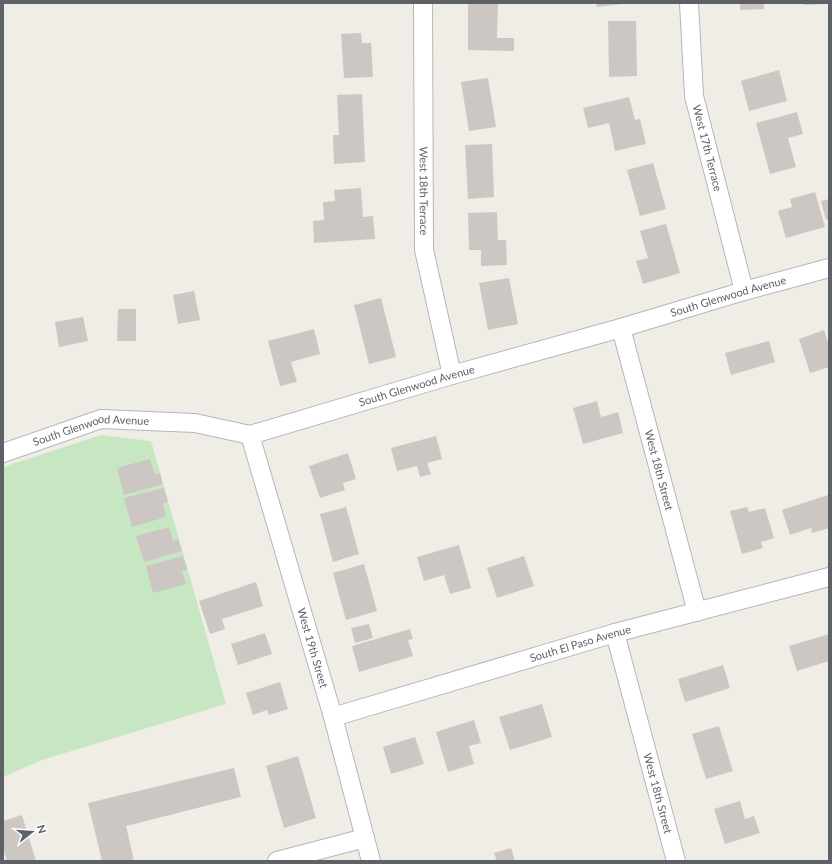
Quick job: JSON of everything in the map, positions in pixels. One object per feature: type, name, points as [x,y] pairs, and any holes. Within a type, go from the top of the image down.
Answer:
[{"type":"street","name":"West 18th Terrace","points":[[423,3],[424,250],[452,375]]},
{"type":"street","name":"West 17th Terrace","points":[[689,3],[694,96],[744,291]]},
{"type":"street","name":"South Glenwood Avenue","points":[[3,454],[101,419],[195,423],[250,435],[452,375],[622,328],[744,291],[829,268]]},
{"type":"street","name":"West 18th Street","points":[[622,328],[697,612]]},
{"type":"street","name":"West 19th Street","points":[[250,435],[333,717],[371,861]]},
{"type":"street","name":"South El Paso Avenue","points":[[333,717],[615,633],[829,577]]},
{"type":"street","name":"West 18th Street","points":[[615,633],[676,861]]},
{"type":"street","points":[[277,861],[365,838]]},
{"type":"green space","points":[[101,435],[151,441],[226,704],[42,760],[3,777],[3,467]]},
{"type":"building","points":[[468,3],[498,4],[497,38],[514,38],[514,51],[468,50]]},
{"type":"building","points":[[596,3],[622,3],[622,4],[597,7]]},
{"type":"building","points":[[740,3],[764,3],[764,9],[740,10]]},
{"type":"building","points":[[804,3],[825,3],[825,4],[804,5]]},
{"type":"building","points":[[608,21],[636,21],[637,76],[609,77]]},
{"type":"building","points":[[361,33],[362,43],[371,43],[373,77],[344,78],[341,34]]},
{"type":"building","points":[[779,70],[787,101],[749,111],[741,81]]},
{"type":"building","points":[[488,78],[496,127],[469,131],[461,82]]},
{"type":"building","points":[[362,94],[365,162],[334,164],[333,135],[339,135],[337,95]]},
{"type":"building","points":[[629,97],[635,120],[640,119],[646,144],[615,151],[609,123],[588,128],[583,108]]},
{"type":"building","points":[[797,112],[803,134],[788,138],[796,167],[770,174],[756,123]]},
{"type":"building","points":[[492,144],[494,197],[468,199],[465,145]]},
{"type":"building","points":[[653,163],[666,209],[640,216],[627,170]]},
{"type":"building","points":[[361,188],[363,217],[373,216],[375,239],[314,243],[313,221],[324,220],[323,202],[335,201],[334,190]]},
{"type":"building","points":[[815,192],[825,227],[786,238],[778,211],[792,207],[790,199]]},
{"type":"building","points":[[829,199],[829,219],[826,220],[821,201]]},
{"type":"building","points":[[497,212],[498,240],[506,240],[507,265],[481,266],[481,250],[469,250],[468,213]]},
{"type":"building","points":[[666,224],[680,273],[643,284],[636,261],[648,258],[640,231]]},
{"type":"building","points":[[509,278],[518,324],[488,330],[479,283]]},
{"type":"building","points":[[194,291],[200,320],[178,324],[173,295]]},
{"type":"building","points":[[381,298],[396,357],[369,364],[354,305]]},
{"type":"building","points":[[118,309],[136,309],[136,341],[117,341]]},
{"type":"building","points":[[83,317],[88,341],[59,347],[55,322]]},
{"type":"building","points":[[314,329],[320,354],[291,362],[297,382],[280,386],[268,341]]},
{"type":"building","points":[[824,330],[829,345],[829,367],[810,373],[799,339]]},
{"type":"building","points":[[769,341],[775,362],[731,375],[725,353]]},
{"type":"building","points":[[597,401],[601,417],[618,412],[623,433],[583,444],[573,408]]},
{"type":"building","points":[[436,436],[442,459],[427,463],[431,474],[420,477],[417,466],[397,471],[391,448]]},
{"type":"building","points":[[348,453],[356,479],[343,483],[345,490],[320,498],[309,466]]},
{"type":"building","points":[[150,459],[155,475],[160,473],[163,484],[124,495],[117,468]]},
{"type":"building","points":[[164,488],[168,502],[163,503],[166,517],[132,527],[124,498]]},
{"type":"building","points":[[828,495],[829,528],[812,533],[811,528],[790,535],[782,510]]},
{"type":"building","points":[[346,507],[359,554],[333,562],[320,514]]},
{"type":"building","points":[[747,507],[749,512],[765,508],[774,538],[761,542],[763,548],[742,554],[730,511]]},
{"type":"building","points":[[169,527],[173,541],[178,539],[182,551],[144,562],[136,536]]},
{"type":"building","points":[[459,545],[471,588],[450,594],[444,575],[424,581],[417,557]]},
{"type":"building","points":[[183,556],[187,570],[182,571],[186,584],[153,593],[146,566]]},
{"type":"building","points":[[524,556],[534,586],[497,598],[487,568]]},
{"type":"building","points":[[364,564],[377,611],[346,620],[333,573]]},
{"type":"building","points":[[256,582],[263,606],[222,619],[225,629],[210,634],[199,601]]},
{"type":"building","points":[[369,624],[373,638],[355,643],[351,628]]},
{"type":"building","points":[[410,629],[413,639],[408,640],[413,656],[359,672],[352,646]]},
{"type":"building","points":[[265,633],[272,654],[238,665],[231,644]]},
{"type":"building","points":[[829,634],[829,661],[797,671],[789,646]]},
{"type":"building","points":[[723,665],[730,688],[685,702],[678,679]]},
{"type":"building","points":[[280,682],[288,709],[269,715],[267,710],[253,715],[246,693]]},
{"type":"building","points":[[542,704],[552,737],[510,750],[499,717]]},
{"type":"building","points":[[474,720],[481,743],[469,746],[474,764],[448,772],[436,732]]},
{"type":"building","points":[[719,726],[733,771],[706,779],[692,734]]},
{"type":"building","points":[[415,737],[424,764],[391,774],[383,747]]},
{"type":"building","points":[[298,756],[316,818],[284,828],[266,766]]},
{"type":"building","points":[[234,768],[241,797],[126,826],[134,861],[102,861],[88,803]]},
{"type":"building","points":[[740,801],[745,819],[754,816],[760,833],[725,844],[714,809]]},
{"type":"building","points":[[22,815],[36,861],[7,861],[3,848],[3,821]]},
{"type":"building","points":[[511,848],[515,861],[497,861],[494,853]]}]
